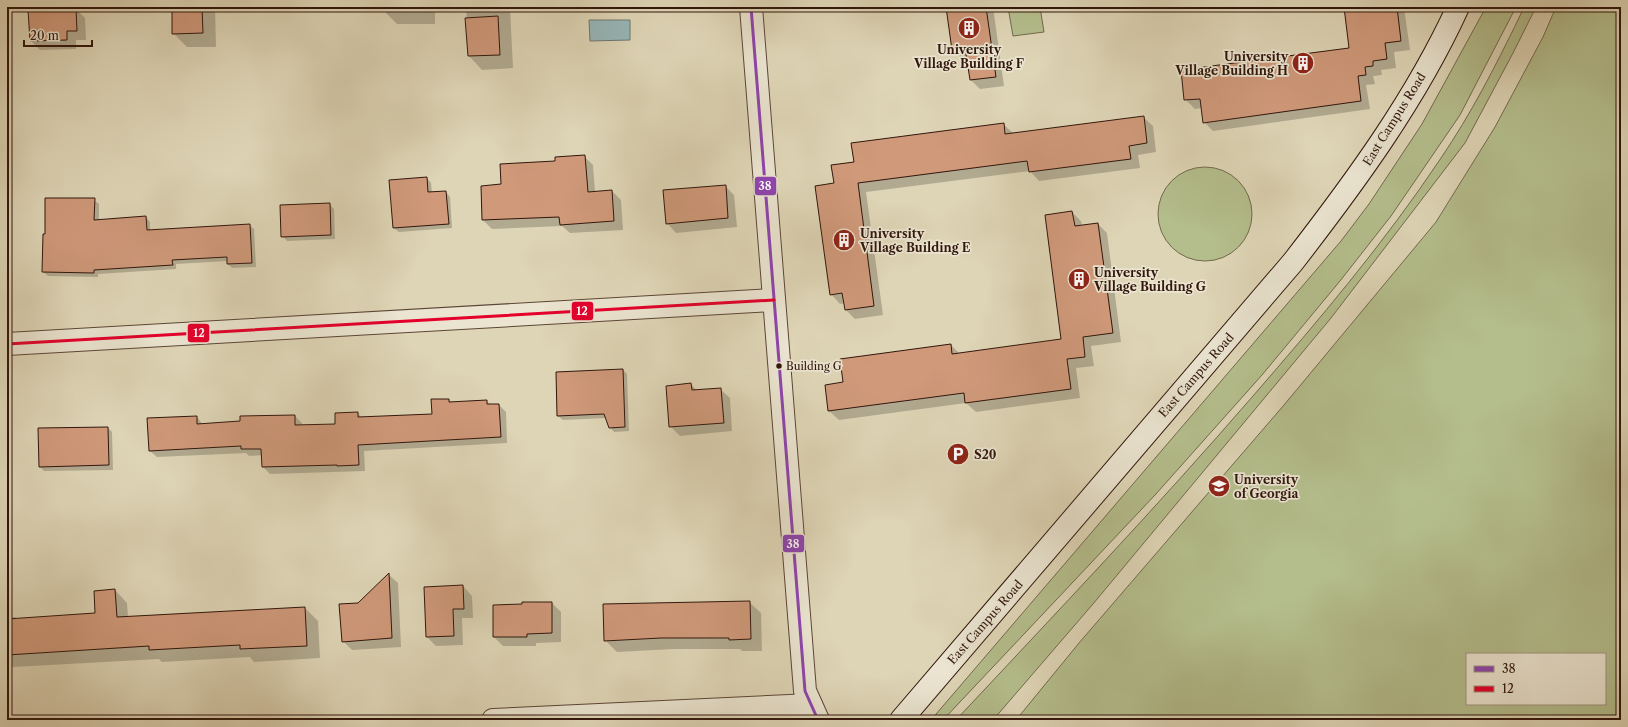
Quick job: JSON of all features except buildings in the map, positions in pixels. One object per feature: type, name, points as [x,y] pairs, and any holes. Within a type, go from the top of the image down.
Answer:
[{"type":"street","points":[[493,720],[814,713],[805,691],[751,7]]},
{"type":"street","name":"East Campus Road","points":[[901,720],[1293,262],[1340,200],[1384,136],[1424,72],[1458,7]]},
{"type":"street","points":[[7,344],[774,300]]},
{"type":"green space","points":[[1008,7],[1040,7],[1044,32],[1013,36]]},
{"type":"green space","points":[[1486,7],[1516,7],[1460,115],[1391,216],[1340,281],[1262,375],[1155,495],[943,720],[931,720],[1341,241],[1369,204],[1422,124]]},
{"type":"green space","points":[[1524,7],[1536,7],[1465,143],[1331,318],[1093,604],[993,720],[956,720],[1106,560],[1217,437],[1351,280],[1420,189],[1452,141],[1482,90]]},
{"type":"green space","points":[[1556,7],[1621,7],[1621,720],[1016,720],[1079,643],[1284,405],[1436,222],[1495,127],[1543,37]]},
{"type":"green space","points":[[1205,167],[1223,171],[1238,181],[1248,196],[1252,214],[1248,232],[1238,247],[1223,257],[1205,261],[1187,257],[1172,247],[1162,232],[1158,214],[1162,196],[1172,181],[1187,171]]},
{"type":"water","points":[[589,20],[630,20],[630,40],[590,41]]},
{"type":"transit line","name":"38","points":[[751,7],[805,691],[818,720]]},
{"type":"transit line","name":"12","points":[[7,344],[774,300]]},
{"type":"place","name":"University Village Building F","points":[[969,28]]},
{"type":"place","name":"University Village Building H","points":[[1303,63]]},
{"type":"place","name":"University Village Building E","points":[[844,240]]},
{"type":"place","name":"University Village Building G","points":[[1079,279]]},
{"type":"place","name":"Building G","points":[[779,366]]},
{"type":"place","name":"S20","points":[[958,454]]},
{"type":"place","name":"University of Georgia","points":[[1219,486]]}]
